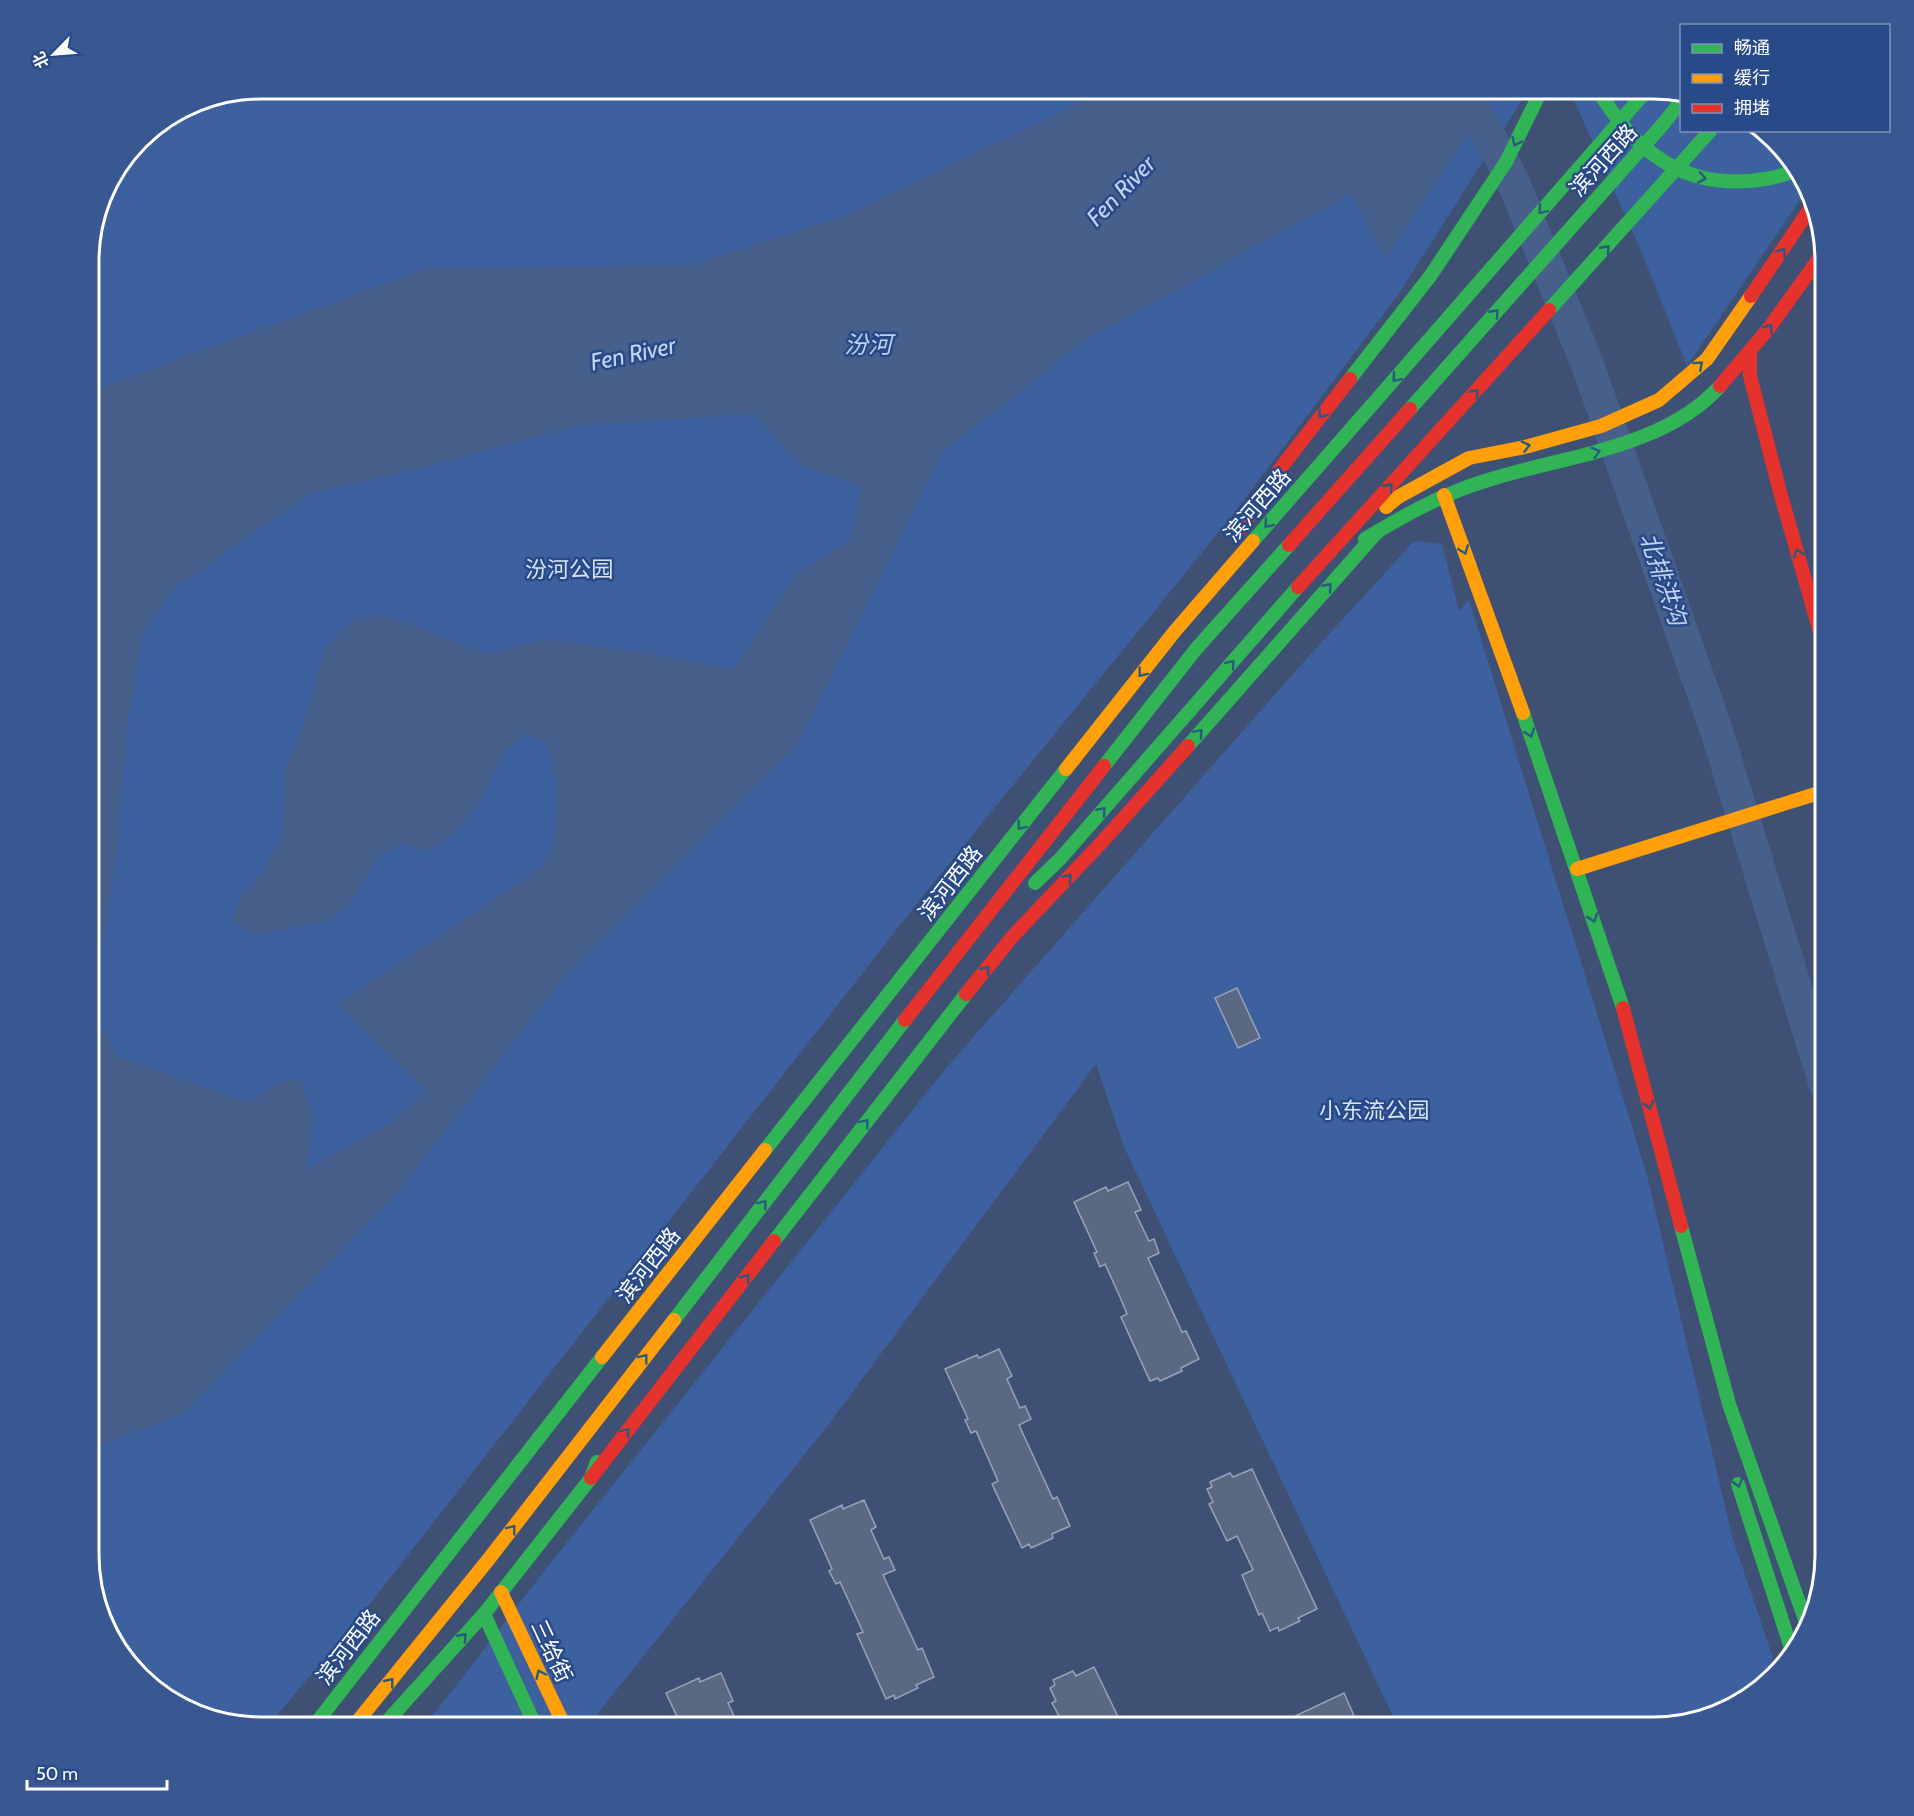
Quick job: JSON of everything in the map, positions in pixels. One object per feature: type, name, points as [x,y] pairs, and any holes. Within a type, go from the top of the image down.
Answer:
[{"type":"main road","points":[[1175,631],[1283,465],[1431,275],[1506,162],[1537,99]]},
{"type":"main road","points":[[1602,99],[1633,139],[1652,154],[1688,175],[1725,182],[1773,179],[1789,173]]},
{"type":"main road","name":"滨河西路","points":[[321,1717],[459,1538],[1175,631],[1640,99]]},
{"type":"main road","name":"滨河西路","points":[[362,1717],[488,1560],[943,971],[1196,649],[1680,102]]},
{"type":"main road","points":[[943,971],[1060,859],[1314,569],[1709,132]]},
{"type":"main road","points":[[1314,569],[1398,496],[1468,459],[1525,447],[1601,426],[1659,400],[1707,359],[1725,336],[1807,213]]},
{"type":"main road","points":[[1314,569],[1405,514],[1444,495],[1479,483],[1600,451],[1662,427],[1702,403],[1750,353],[1815,264]]},
{"type":"main road","points":[[1750,353],[1750,376],[1815,615]]},
{"type":"main road","points":[[1444,495],[1525,718],[1619,993],[1729,1404],[1804,1615]]},
{"type":"main road","points":[[391,1717],[484,1614],[937,1030],[1013,936],[1102,842],[1378,531]]},
{"type":"main road","points":[[1577,869],[1815,794]]},
{"type":"main road","points":[[1013,936],[1060,859]]},
{"type":"main road","points":[[1686,1242],[1709,1382]]},
{"type":"main road","points":[[591,1478],[627,1380]]},
{"type":"main road","points":[[1734,1473],[1789,1643]]},
{"type":"main road","name":"三给街","points":[[501,1592],[560,1717]]},
{"type":"main road","name":"三给街","points":[[484,1614],[531,1717]]},
{"type":"green space","name":"汾河公园","points":[[250,99],[1523,99],[1400,292],[1231,517],[922,897],[362,1614],[275,1717],[240,1716],[199,1705],[171,1690],[146,1670],[126,1645],[111,1617],[100,1576],[99,250],[102,229],[111,199],[126,171],[139,154],[162,132],[199,111],[229,102]]},
{"type":"green space","points":[[1573,99],[1680,101],[1680,132],[1752,132],[1782,162],[1802,197],[1687,366],[1642,253]]},
{"type":"green space","name":"小东流公园","points":[[1414,541],[1442,544],[1459,611],[1469,600],[1647,1175],[1732,1536],[1774,1663],[1752,1684],[1734,1695],[1715,1705],[1674,1716],[1393,1717],[1124,1147],[1096,1064],[828,1425],[595,1717],[432,1717],[552,1561],[947,1067],[1299,667]]},
{"type":"water","name":"汾河","points":[[1088,99],[1491,99],[1386,259],[1351,194],[1086,340],[942,453],[799,743],[564,977],[400,1190],[184,1414],[101,1445],[99,1443],[99,1025],[119,1057],[249,1103],[280,1081],[300,1079],[314,1113],[306,1170],[392,1122],[426,1090],[337,1005],[543,866],[554,846],[558,788],[547,743],[526,734],[504,752],[479,804],[452,835],[426,851],[404,843],[380,856],[350,904],[329,921],[254,935],[233,921],[240,897],[263,871],[282,837],[286,768],[307,714],[326,646],[357,615],[390,617],[488,654],[547,639],[646,653],[734,670],[796,574],[851,539],[861,487],[800,465],[754,414],[580,425],[414,470],[309,494],[176,587],[143,633],[126,733],[116,864],[99,965],[99,388],[425,269],[693,265],[849,214]]},
{"type":"building","points":[[1237,988],[1260,1038],[1238,1048],[1215,998]]},
{"type":"building","points":[[1128,1182],[1141,1210],[1135,1212],[1149,1241],[1154,1239],[1159,1253],[1148,1258],[1182,1332],[1186,1331],[1199,1359],[1181,1368],[1182,1371],[1160,1381],[1158,1378],[1150,1381],[1121,1317],[1127,1314],[1120,1297],[1105,1264],[1100,1267],[1094,1253],[1097,1252],[1074,1202],[1106,1187],[1108,1191]]},
{"type":"building","points":[[999,1349],[1012,1376],[1007,1379],[1020,1408],[1025,1406],[1031,1419],[1019,1425],[1053,1499],[1057,1497],[1070,1526],[1052,1534],[1053,1538],[1031,1548],[1029,1544],[1022,1548],[992,1484],[998,1481],[976,1431],[971,1433],[965,1420],[968,1419],[945,1369],[977,1355],[979,1358]]},
{"type":"building","points":[[1252,1469],[1317,1609],[1298,1618],[1300,1621],[1279,1631],[1278,1627],[1270,1631],[1262,1613],[1259,1615],[1242,1575],[1253,1570],[1237,1536],[1227,1541],[1209,1504],[1213,1502],[1207,1489],[1212,1487],[1210,1482],[1230,1473],[1233,1477]]},
{"type":"building","points":[[864,1500],[876,1527],[871,1530],[884,1559],[889,1557],[895,1570],[883,1575],[918,1650],[922,1648],[934,1677],[916,1685],[918,1688],[895,1699],[894,1695],[886,1699],[857,1634],[863,1632],[840,1582],[836,1584],[829,1571],[832,1569],[810,1520],[842,1505],[843,1509]]},
{"type":"building","points":[[1094,1667],[1118,1717],[1060,1717],[1052,1703],[1056,1701],[1050,1688],[1055,1685],[1053,1680],[1073,1671],[1076,1676]]},
{"type":"building","points":[[721,1673],[733,1701],[728,1703],[734,1717],[677,1717],[666,1693],[699,1678],[700,1682]]},
{"type":"building","points":[[1344,1693],[1355,1717],[1296,1717]]},
{"type":"waterway","name":"北排洪沟","points":[[1469,99],[1512,179],[1588,366],[1716,729],[1815,1051]]},
{"type":"traffic: fast","points":[[1350,379],[1431,275],[1506,162],[1537,99]]},
{"type":"traffic: fast","points":[[1604,99],[1612,112],[1646,149],[1666,163],[1687,173],[1711,179],[1737,181],[1789,173]]},
{"type":"traffic: fast","points":[[1253,541],[1639,99]]},
{"type":"traffic: fast","points":[[1410,409],[1680,103]]},
{"type":"traffic: fast","points":[[1549,310],[1709,132]]},
{"type":"traffic: fast","points":[[1365,539],[1423,506],[1469,486],[1610,448],[1641,437],[1670,424],[1697,407],[1720,386]]},
{"type":"traffic: fast","points":[[1188,746],[1378,531]]},
{"type":"traffic: fast","points":[[1104,766],[1196,649],[1289,545]]},
{"type":"traffic: fast","points":[[1035,883],[1060,859],[1298,587]]},
{"type":"traffic: fast","points":[[1523,713],[1623,1008]]},
{"type":"traffic: fast","points":[[765,1150],[1066,769]]},
{"type":"traffic: fast","points":[[774,1241],[966,994]]},
{"type":"traffic: fast","points":[[674,1320],[905,1020]]},
{"type":"traffic: fast","points":[[1681,1226],[1729,1404],[1804,1615]]},
{"type":"traffic: fast","points":[[321,1717],[602,1357]]},
{"type":"traffic: fast","points":[[391,1717],[484,1614],[591,1478],[597,1462]]},
{"type":"traffic: fast","points":[[1738,1484],[1789,1643]]},
{"type":"traffic: fast","points":[[484,1614],[531,1717]]},
{"type":"traffic: slow","points":[[1386,507],[1398,497],[1469,458],[1525,447],[1601,426],[1659,400],[1707,359],[1751,296]]},
{"type":"traffic: slow","points":[[1444,495],[1523,713]]},
{"type":"traffic: slow","points":[[1066,769],[1175,631],[1253,541]]},
{"type":"traffic: slow","points":[[1577,869],[1815,794]]},
{"type":"traffic: slow","points":[[602,1357],[765,1150]]},
{"type":"traffic: slow","points":[[361,1717],[488,1560],[674,1320]]},
{"type":"traffic: slow","points":[[501,1592],[560,1717]]},
{"type":"traffic: jam","points":[[1751,296],[1807,213]]},
{"type":"traffic: jam","points":[[1720,386],[1769,328],[1815,264]]},
{"type":"traffic: jam","points":[[1298,587],[1549,310]]},
{"type":"traffic: jam","points":[[1750,353],[1750,376],[1815,615]]},
{"type":"traffic: jam","points":[[1241,529],[1283,465],[1350,379]]},
{"type":"traffic: jam","points":[[1289,545],[1410,409]]},
{"type":"traffic: jam","points":[[966,994],[1013,936],[1188,746]]},
{"type":"traffic: jam","points":[[905,1020],[1104,766]]},
{"type":"traffic: jam","points":[[1623,1008],[1681,1226]]},
{"type":"traffic: jam","points":[[591,1478],[774,1241]]},
{"type":"water label","name":"Fen River","points":[[1121,191]]},
{"type":"water label","name":"Fen River","points":[[633,354]]}]
